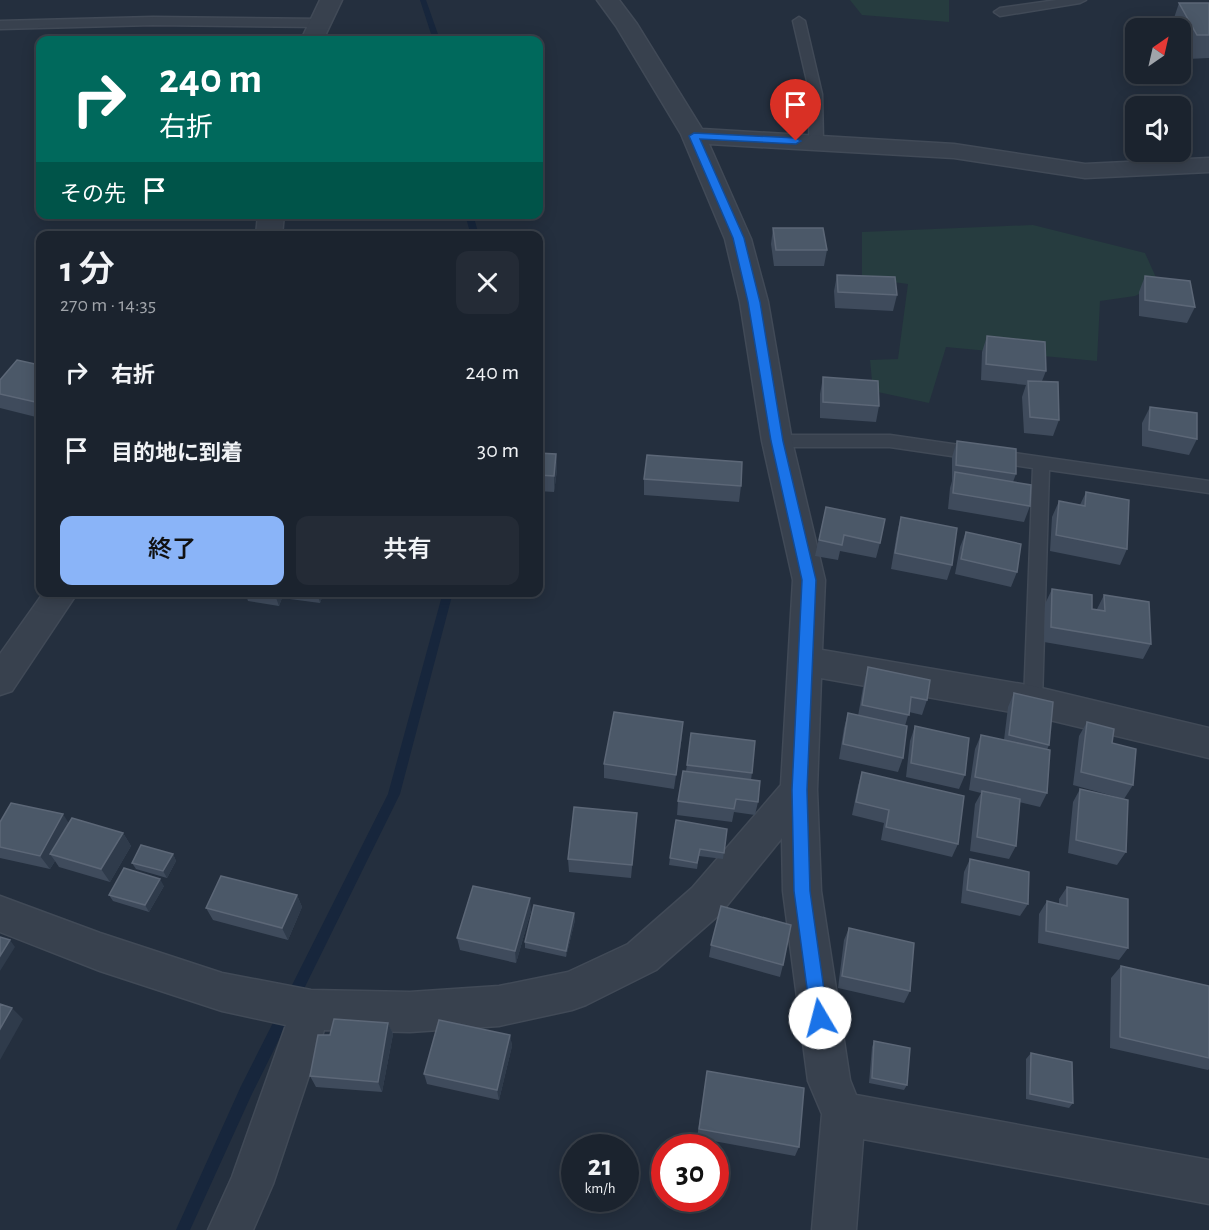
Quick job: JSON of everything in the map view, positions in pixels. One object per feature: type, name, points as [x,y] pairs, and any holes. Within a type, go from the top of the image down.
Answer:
[{"type":"street","points":[[317,32],[331,0]]},
{"type":"street","points":[[608,0],[626,24],[694,136],[738,238],[754,302],[777,441],[809,580],[800,790],[802,891],[829,1081],[843,1114],[834,1230]]},
{"type":"street","points":[[694,136],[954,151],[984,154],[1038,166],[1087,171],[1209,165]]},
{"type":"street","points":[[0,681],[59,597]]},
{"type":"street","points":[[804,661],[1033,701],[1209,743]]},
{"type":"street","points":[[0,914],[100,952],[222,992],[311,1010],[410,1012],[499,1006],[572,990],[642,957],[706,901],[800,790]]},
{"type":"street","points":[[230,1230],[251,1184],[311,1010]]},
{"type":"street","points":[[843,1114],[1209,1182]]},
{"type":"lane","points":[[1000,12],[1080,0]]},
{"type":"lane","points":[[0,25],[153,21],[317,32]]},
{"type":"lane","points":[[799,21],[816,87],[816,142]]},
{"type":"lane","points":[[777,441],[890,441],[1209,487]]},
{"type":"lane","points":[[1033,701],[1041,463]]},
{"type":"green space","points":[[850,0],[949,0],[949,22],[862,15]]},
{"type":"green space","points":[[1033,225],[1145,253],[1159,284],[1135,296],[1100,301],[1097,361],[946,347],[929,403],[873,391],[870,360],[898,359],[908,284],[862,278],[862,232]]},
{"type":"building","points":[[1179,3],[1209,3],[1209,35],[1197,35],[1191,24],[1191,18],[1187,18]]},
{"type":"building","points":[[773,228],[823,228],[827,250],[776,250]]},
{"type":"building","points":[[837,275],[895,277],[897,295],[838,292]]},
{"type":"building","points":[[1145,276],[1190,281],[1195,307],[1145,300]]},
{"type":"building","points":[[987,336],[1045,342],[1046,371],[986,364]]},
{"type":"building","points":[[17,360],[36,364],[36,402],[0,394],[0,380]]},
{"type":"building","points":[[823,377],[878,381],[879,406],[823,402]]},
{"type":"building","points":[[1028,381],[1058,382],[1059,420],[1030,417]]},
{"type":"building","points":[[1150,407],[1197,413],[1197,439],[1149,430]]},
{"type":"building","points":[[957,441],[1016,449],[1016,474],[956,465]]},
{"type":"building","points":[[543,453],[556,454],[554,476],[543,475]]},
{"type":"building","points":[[647,455],[742,462],[741,486],[644,479]]},
{"type":"building","points":[[955,472],[1031,485],[1030,506],[953,493]]},
{"type":"building","points":[[1086,492],[1129,500],[1127,549],[1056,535],[1059,501],[1085,506]]},
{"type":"building","points":[[826,507],[885,519],[880,543],[844,535],[842,545],[819,540]]},
{"type":"building","points":[[901,517],[957,528],[952,565],[895,553]]},
{"type":"building","points":[[966,532],[1021,544],[1017,572],[961,559]]},
{"type":"building","points":[[1052,589],[1092,595],[1092,609],[1105,611],[1104,595],[1149,602],[1151,644],[1051,627]]},
{"type":"building","points":[[868,667],[930,680],[927,700],[911,697],[909,715],[862,705]]},
{"type":"building","points":[[1014,693],[1053,702],[1049,745],[1009,735]]},
{"type":"building","points":[[614,712],[683,722],[676,775],[604,764]]},
{"type":"building","points":[[848,713],[907,726],[903,758],[843,744]]},
{"type":"building","points":[[1087,722],[1114,729],[1112,743],[1136,749],[1133,785],[1081,772]]},
{"type":"building","points":[[915,726],[969,738],[965,775],[911,763]]},
{"type":"building","points":[[691,733],[755,741],[752,773],[687,765]]},
{"type":"building","points":[[981,735],[1050,750],[1047,793],[975,777]]},
{"type":"building","points":[[683,771],[760,781],[758,802],[736,799],[734,809],[678,801]]},
{"type":"building","points":[[862,772],[964,796],[958,844],[886,827],[889,810],[856,802]]},
{"type":"building","points":[[1080,789],[1128,800],[1126,852],[1076,840]]},
{"type":"building","points":[[982,791],[1020,799],[1016,846],[977,837]]},
{"type":"building","points":[[11,803],[63,814],[40,856],[0,847],[0,822]]},
{"type":"building","points":[[574,807],[637,813],[632,865],[568,859]]},
{"type":"building","points":[[72,818],[123,833],[101,869],[50,854]]},
{"type":"building","points":[[676,820],[727,829],[724,853],[700,849],[697,863],[670,858]]},
{"type":"building","points":[[141,845],[173,854],[163,871],[132,863]]},
{"type":"building","points":[[970,859],[1029,872],[1028,904],[967,890]]},
{"type":"building","points":[[124,868],[160,879],[145,905],[109,895]]},
{"type":"building","points":[[221,876],[297,895],[282,928],[206,908]]},
{"type":"building","points":[[473,886],[530,898],[515,951],[457,938]]},
{"type":"building","points":[[1067,887],[1128,899],[1128,948],[1046,931],[1047,901],[1067,906]]},
{"type":"building","points":[[534,905],[574,913],[566,951],[525,942]]},
{"type":"building","points":[[721,906],[791,925],[783,965],[711,945]]},
{"type":"building","points":[[849,928],[914,943],[910,991],[842,976]]},
{"type":"building","points":[[0,937],[10,940],[0,956]]},
{"type":"building","points":[[1121,966],[1209,986],[1209,1058],[1120,1037]]},
{"type":"building","points":[[0,1004],[12,1008],[0,1029]]},
{"type":"building","points":[[334,1019],[388,1023],[378,1082],[310,1076],[318,1035],[330,1035]]},
{"type":"building","points":[[439,1020],[510,1035],[497,1090],[424,1074]]},
{"type":"building","points":[[874,1041],[910,1048],[907,1085],[872,1078]]},
{"type":"building","points":[[1031,1053],[1072,1062],[1073,1103],[1030,1094]]},
{"type":"building","points":[[707,1071],[804,1088],[799,1147],[699,1129]]},
{"type":"waterway","points":[[423,0],[436,36]]},
{"type":"waterway","points":[[470,219],[474,231]]},
{"type":"waterway","points":[[292,999],[394,794],[447,597]]},
{"type":"waterway","points":[[183,1230],[246,1091],[285,1013]]},
{"type":"route","points":[[796,141],[694,136],[738,238],[754,302],[777,441],[809,580],[802,699],[800,790],[802,891],[820,1018]]}]
